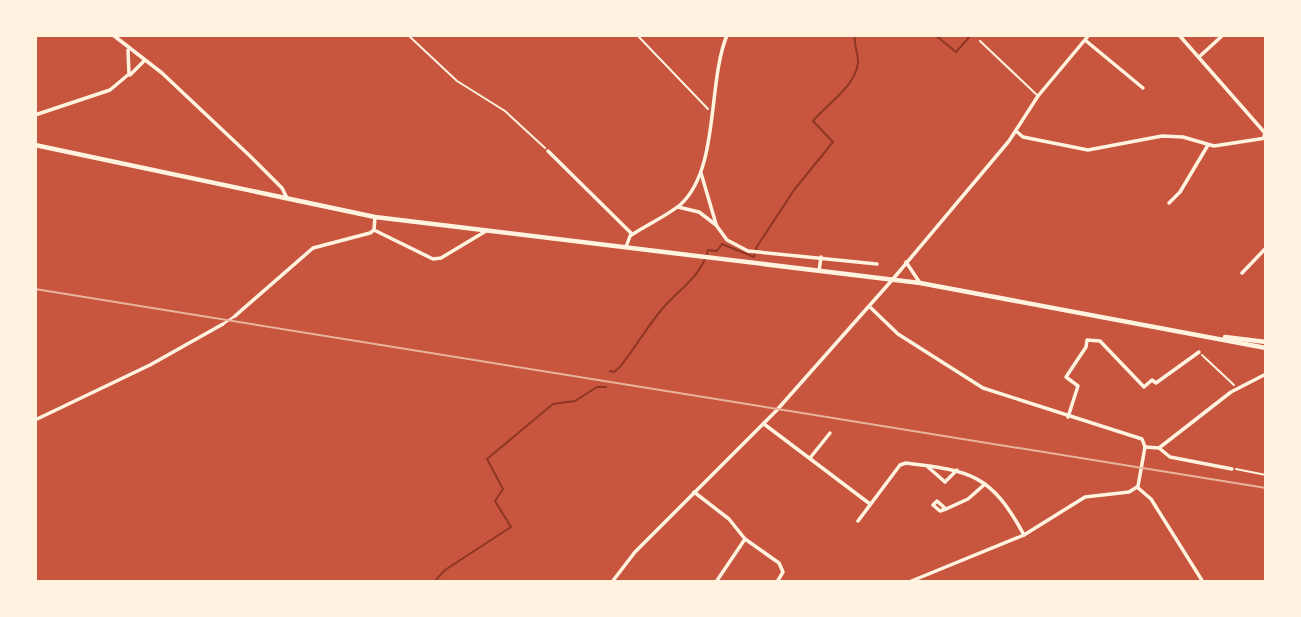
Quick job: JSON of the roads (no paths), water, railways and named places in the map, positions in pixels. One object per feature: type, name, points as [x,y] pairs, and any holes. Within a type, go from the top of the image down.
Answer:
[{"type":"main road","points":[[35,145],[375,217],[893,279],[1266,348]]},
{"type":"main road","points":[[1218,337],[1266,342]]},
{"type":"street","points":[[626,247],[632,234],[678,207],[695,186],[701,173],[719,59],[727,35]]},
{"type":"street","points":[[612,582],[635,552],[764,424],[871,307],[1016,131],[1038,96],[1089,35]]},
{"type":"street","points":[[1016,131],[1023,137],[1088,150],[1172,135],[1208,145],[1225,146],[1265,135],[1179,35]]},
{"type":"street","points":[[1199,57],[1223,35]]},
{"type":"street","points":[[116,36],[127,48],[162,73],[250,156],[282,188],[287,200]]},
{"type":"street","points":[[1085,40],[1143,89]]},
{"type":"street","points":[[126,79],[131,68],[127,48]]},
{"type":"street","points":[[35,115],[110,90],[144,61]]},
{"type":"street","points":[[1169,203],[1180,192],[1208,145]]},
{"type":"street","points":[[548,151],[632,234]]},
{"type":"street","points":[[701,173],[716,225]]},
{"type":"street","points":[[678,207],[699,212],[716,225],[727,240],[748,251],[877,264]]},
{"type":"street","points":[[374,230],[375,217]]},
{"type":"street","points":[[374,230],[433,259],[441,258],[486,231]]},
{"type":"street","points":[[35,421],[159,360],[223,324],[313,247],[360,237],[374,230]]},
{"type":"street","points":[[1242,273],[1266,248]]},
{"type":"street","points":[[819,271],[821,257]]},
{"type":"street","points":[[906,262],[920,283]]},
{"type":"street","points":[[871,307],[894,331],[983,388],[1142,439],[1145,447],[1138,487]]},
{"type":"street","points":[[1068,416],[1079,386],[1066,377],[1087,340],[1100,341],[1144,387],[1152,380],[1156,383],[1199,352]]},
{"type":"street","points":[[1158,448],[1237,389],[1266,374]]},
{"type":"street","points":[[764,424],[870,504]]},
{"type":"street","points":[[810,458],[830,433]]},
{"type":"street","points":[[1145,447],[1158,448],[1170,457],[1232,469]]},
{"type":"street","points":[[858,520],[902,464],[927,466],[957,470],[978,477],[1008,508],[1024,535]]},
{"type":"street","points":[[927,466],[945,482],[957,470]]},
{"type":"street","points":[[946,509],[968,499],[986,483]]},
{"type":"street","points":[[909,582],[1024,535],[1085,497],[1129,492],[1138,487]]},
{"type":"street","points":[[1138,487],[1152,499],[1203,582]]},
{"type":"street","points":[[694,492],[729,519],[745,539],[779,563],[783,572],[777,582]]},
{"type":"street","points":[[716,582],[745,539]]},
{"type":"lane","points":[[980,41],[1038,96]]},
{"type":"waterway","points":[[610,371],[614,372],[620,367],[662,309],[695,275],[708,250],[717,251],[722,244],[754,257],[756,248],[794,190],[833,142],[813,121],[846,87],[856,72],[858,60],[855,35]]},
{"type":"waterway","points":[[935,35],[956,52],[971,35]]},
{"type":"waterway","points":[[434,582],[445,570],[511,527],[495,501],[503,489],[487,459],[553,404],[575,401],[597,387],[606,387]]},
{"type":"railway","points":[[35,289],[1266,488]]}]
